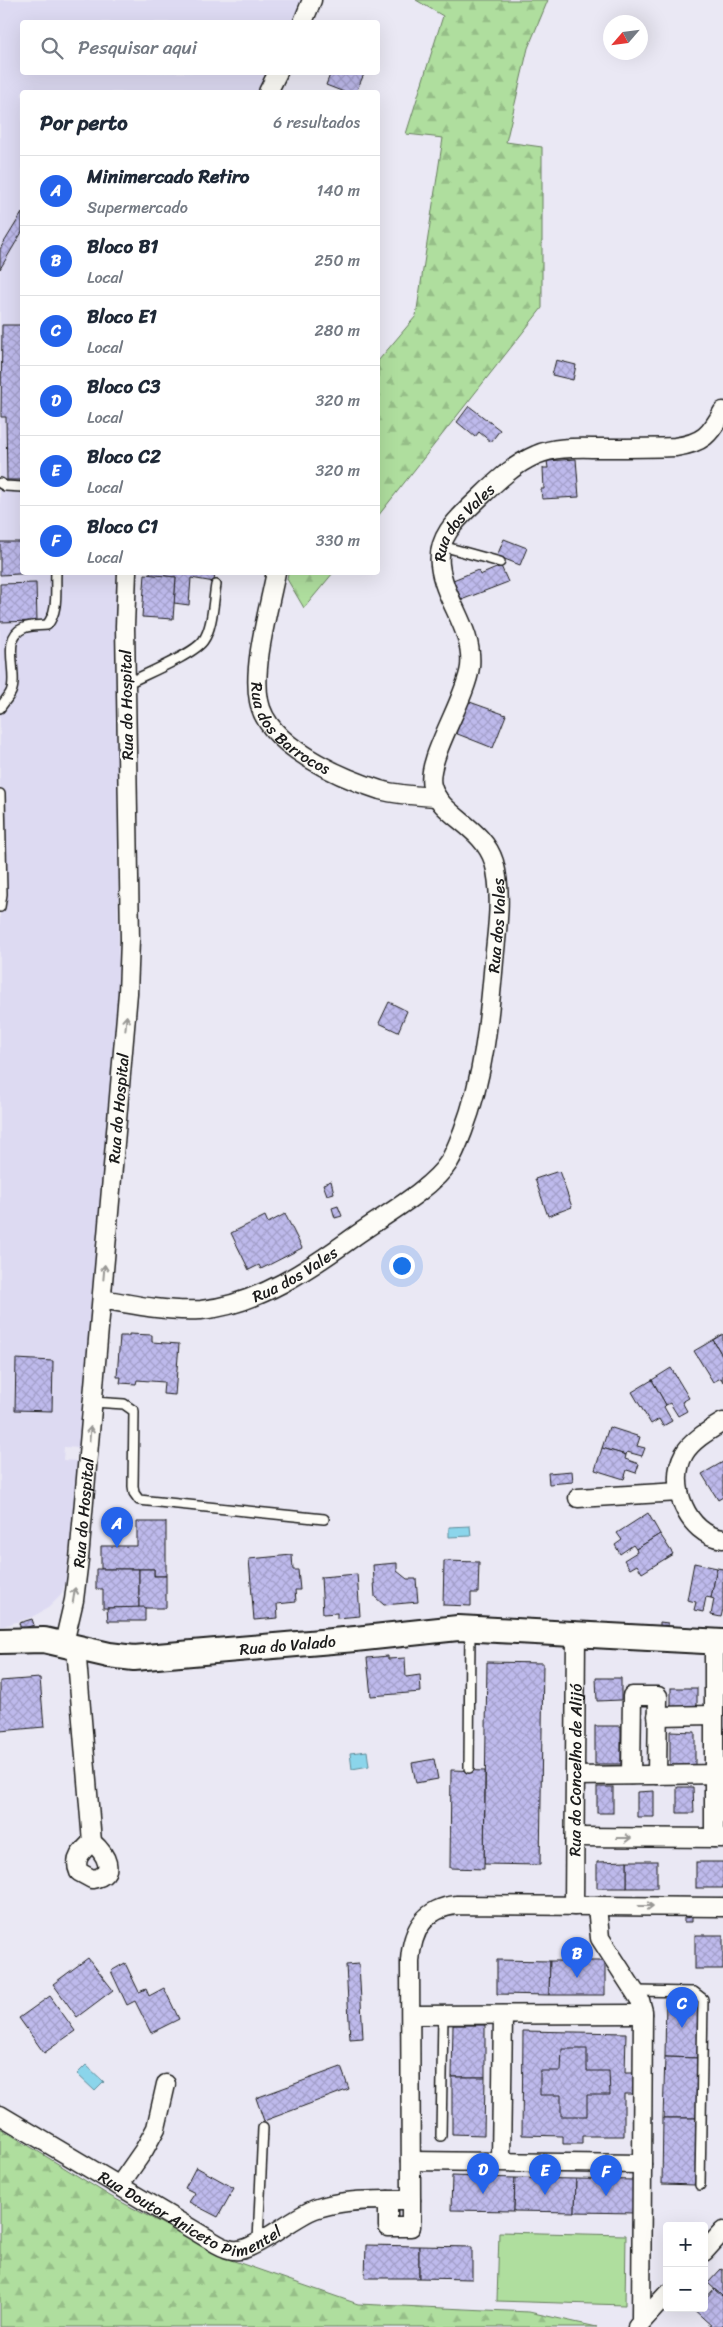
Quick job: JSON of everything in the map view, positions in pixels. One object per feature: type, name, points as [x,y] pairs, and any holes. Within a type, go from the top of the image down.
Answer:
[{"type":"street","points":[[304,20],[312,0]]},
{"type":"street","points":[[269,90],[276,75]]},
{"type":"street","name":"Rua dos Vales","points":[[102,1298],[176,1310],[199,1310],[219,1307],[258,1294],[317,1263],[429,1183],[450,1161],[468,1118],[480,1077],[488,1037],[499,912],[499,884],[493,858],[480,838],[436,797],[432,787],[432,767],[462,695],[469,670],[470,657],[465,630],[442,574],[440,562],[444,537],[460,516],[505,475],[534,455],[560,448],[675,447],[688,445],[698,442],[706,436],[723,411]]},
{"type":"street","name":"Rua do Hospital","points":[[92,1842],[70,1645],[93,1402],[129,976],[125,618],[127,575]]},
{"type":"street","name":"Rua dos Barrocos","points":[[275,575],[259,659],[257,686],[261,711],[273,730],[314,760],[350,778],[394,793],[436,797]]},
{"type":"street","points":[[723,1422],[700,1437],[686,1451],[677,1470],[679,1492],[689,1516],[706,1534],[723,1539]]},
{"type":"street","points":[[578,1498],[679,1492]]},
{"type":"street","name":"Rua do Valado","points":[[0,1641],[33,1639],[70,1645],[109,1655],[140,1657],[355,1639],[433,1629],[470,1628],[718,1642]]},
{"type":"street","name":"Rua do Concelho de Alijó","points":[[574,1906],[576,1634]]},
{"type":"street","points":[[575,1837],[719,1838],[718,1642]]},
{"type":"street","points":[[631,1775],[632,1696],[658,1696],[657,1775]]},
{"type":"street","points":[[658,1716],[717,1707]]},
{"type":"street","points":[[576,1776],[719,1774]]},
{"type":"street","points":[[388,2200],[388,2227],[411,2227],[411,1950],[417,1930],[430,1913],[439,1908],[457,1905],[723,1907]]},
{"type":"street","points":[[598,1906],[600,1938],[634,1991],[641,2004],[643,2014],[639,2325]]},
{"type":"street","points":[[411,2015],[643,2014]]},
{"type":"street","points":[[501,2161],[503,2015]]},
{"type":"street","points":[[119,2186],[154,2133],[166,2084]]},
{"type":"street","name":"Rua Doutor Aniceto Pimentel","points":[[0,2116],[223,2247],[240,2250],[303,2214],[323,2206],[348,2202],[410,2200]]},
{"type":"street","points":[[411,2161],[642,2164]]},
{"type":"street","points":[[708,2248],[723,2231]]},
{"type":"street","points":[[639,2325],[663,2298]]},
{"type":"lane","points":[[0,482],[5,486],[20,487]]},
{"type":"lane","points":[[442,546],[500,562]]},
{"type":"lane","points":[[1,703],[11,693],[13,682],[13,638],[25,627],[47,625],[52,619],[55,611],[56,575]]},
{"type":"lane","points":[[126,684],[193,650],[203,642],[208,630],[216,585]]},
{"type":"lane","points":[[0,794],[2,894],[0,907]]},
{"type":"lane","points":[[93,1402],[124,1404],[134,1412],[132,1486],[134,1493],[140,1500],[324,1519]]},
{"type":"lane","points":[[469,1768],[470,1628]]},
{"type":"lane","points":[[634,1991],[694,1992],[703,1999],[700,2185]]},
{"type":"lane","points":[[442,2136],[443,2015]]},
{"type":"lane","points":[[258,2241],[263,2128]]},
{"type":"shaded area","points":[[0,0],[301,0],[294,20],[20,20],[20,75],[267,75],[259,90],[20,90],[20,575],[118,575],[116,620],[119,998],[80,1448],[64,1447],[63,1460],[79,1461],[66,1581],[61,1595],[48,1608],[32,1617],[0,1627]]},
{"type":"green space","points":[[416,0],[548,0],[528,48],[506,142],[542,147],[542,308],[380,513],[380,359],[416,316],[443,138],[406,134],[443,16]]},
{"type":"green space","points":[[288,575],[331,575],[304,608],[287,579]]},
{"type":"green space","points":[[0,2128],[110,2196],[231,2260],[358,2304],[529,2312],[597,2327],[0,2327]]},
{"type":"green space","points":[[499,2232],[626,2235],[625,2305],[497,2301]]},
{"type":"water","points":[[470,1526],[471,1536],[449,1537],[449,1527]]},
{"type":"water","points":[[367,1751],[369,1766],[352,1769],[350,1753]]},
{"type":"water","points":[[86,2065],[104,2082],[95,2091],[77,2074]]},
{"type":"building","points":[[330,75],[364,75],[357,90],[339,90],[326,85]]},
{"type":"building","points":[[20,216],[20,235],[0,269],[0,249]]},
{"type":"building","points":[[2,325],[20,325],[20,480],[7,480],[6,417],[1,417]]},
{"type":"building","points":[[556,360],[576,365],[573,380],[552,375]]},
{"type":"building","points":[[469,406],[500,430],[491,442],[479,432],[475,437],[457,422]]},
{"type":"building","points":[[576,459],[579,497],[542,499],[541,489],[544,489],[543,468],[548,468],[547,461]]},
{"type":"building","points":[[504,539],[527,548],[520,565],[497,556]]},
{"type":"building","points":[[0,542],[20,542],[20,574],[0,575]]},
{"type":"building","points":[[501,566],[508,582],[456,602],[448,582],[478,570],[480,575]]},
{"type":"building","points":[[145,575],[176,577],[173,619],[142,617]]},
{"type":"building","points":[[150,575],[215,575],[214,582],[191,578],[189,605],[174,603],[176,577]]},
{"type":"building","points":[[36,583],[37,621],[0,622],[0,584]]},
{"type":"building","points":[[467,701],[506,715],[493,748],[455,733]]},
{"type":"building","points":[[389,1002],[407,1011],[398,1032],[379,1023]]},
{"type":"building","points":[[559,1171],[572,1207],[548,1216],[535,1179]]},
{"type":"building","points":[[331,1181],[334,1193],[327,1195],[323,1184]]},
{"type":"building","points":[[338,1206],[342,1216],[335,1218],[332,1208]]},
{"type":"building","points":[[285,1214],[302,1248],[261,1269],[259,1265],[249,1270],[231,1233],[265,1216],[268,1223]]},
{"type":"building","points":[[129,1334],[152,1335],[152,1342],[179,1344],[175,1395],[163,1394],[164,1382],[137,1380],[136,1384],[120,1383],[121,1377],[117,1377],[120,1336],[129,1336]]},
{"type":"building","points":[[723,1334],[723,1357],[713,1340]]},
{"type":"building","points":[[713,1340],[723,1357],[723,1382],[721,1378],[713,1382],[694,1351]]},
{"type":"building","points":[[16,1359],[53,1361],[52,1411],[15,1410]]},
{"type":"building","points":[[671,1368],[689,1398],[682,1402],[687,1411],[678,1416],[670,1403],[666,1405],[652,1380]]},
{"type":"building","points":[[652,1380],[666,1405],[664,1407],[672,1421],[663,1426],[659,1419],[651,1424],[632,1392]]},
{"type":"building","points":[[609,1427],[640,1437],[637,1446],[645,1448],[642,1456],[627,1452],[626,1455],[602,1448]]},
{"type":"building","points":[[602,1448],[626,1455],[625,1459],[639,1464],[636,1473],[627,1470],[624,1479],[595,1470]]},
{"type":"building","points":[[723,1462],[723,1497],[718,1500],[702,1474]]},
{"type":"building","points":[[572,1471],[573,1482],[549,1484],[548,1473]]},
{"type":"building","points":[[648,1513],[660,1534],[636,1549],[633,1545],[620,1554],[615,1545],[622,1540],[617,1533]]},
{"type":"building","points":[[137,1522],[166,1522],[166,1576],[154,1576],[154,1569],[101,1569],[101,1546],[137,1546]]},
{"type":"building","points":[[660,1534],[673,1554],[642,1573],[637,1565],[630,1569],[624,1560],[637,1552],[636,1549]]},
{"type":"building","points":[[292,1555],[293,1570],[298,1570],[300,1590],[295,1590],[296,1602],[277,1604],[278,1618],[254,1620],[249,1559]]},
{"type":"building","points":[[444,1561],[479,1562],[478,1593],[471,1593],[471,1606],[443,1605]]},
{"type":"building","points":[[397,1563],[397,1571],[407,1579],[416,1579],[418,1602],[384,1605],[375,1597],[373,1565]]},
{"type":"building","points":[[694,1563],[717,1568],[711,1598],[706,1597],[703,1612],[694,1610],[696,1602],[687,1600]]},
{"type":"building","points":[[717,1568],[723,1569],[723,1609],[721,1617],[711,1615],[714,1599],[711,1598]]},
{"type":"building","points":[[96,1569],[139,1569],[139,1608],[103,1608],[103,1589],[96,1589]]},
{"type":"building","points":[[139,1569],[154,1569],[154,1576],[166,1576],[166,1608],[139,1608]]},
{"type":"building","points":[[357,1574],[360,1616],[337,1618],[337,1613],[323,1614],[321,1577]]},
{"type":"building","points":[[145,1607],[145,1621],[108,1621],[107,1608]]},
{"type":"building","points":[[32,1619],[34,1625],[21,1629],[19,1623]]},
{"type":"building","points":[[660,1622],[668,1623],[668,1627],[660,1627]]},
{"type":"building","points":[[388,1656],[388,1659],[405,1658],[406,1677],[420,1675],[421,1692],[371,1696],[367,1658]]},
{"type":"building","points":[[487,1662],[543,1663],[540,1865],[484,1864]]},
{"type":"building","points":[[40,1678],[44,1727],[0,1731],[0,1681]]},
{"type":"building","points":[[596,1678],[621,1678],[621,1700],[597,1701]]},
{"type":"building","points":[[671,1688],[697,1688],[697,1710],[671,1710]]},
{"type":"building","points":[[595,1726],[621,1726],[621,1764],[595,1764]]},
{"type":"building","points":[[670,1731],[695,1732],[695,1770],[670,1769]]},
{"type":"building","points":[[434,1759],[438,1779],[416,1783],[412,1763]]},
{"type":"building","points":[[451,1770],[485,1771],[484,1869],[450,1868]]},
{"type":"building","points":[[597,1787],[613,1787],[613,1813],[597,1813]]},
{"type":"building","points":[[677,1787],[693,1787],[694,1813],[677,1813]]},
{"type":"building","points":[[654,1791],[654,1817],[637,1817],[637,1792]]},
{"type":"building","points":[[627,1861],[657,1861],[657,1888],[627,1888]]},
{"type":"building","points":[[627,1861],[627,1888],[597,1888],[597,1862]]},
{"type":"building","points":[[696,1862],[723,1862],[723,1888],[696,1888]]},
{"type":"building","points":[[692,1917],[692,1922],[684,1922],[684,1918]]},
{"type":"building","points":[[695,1935],[723,1935],[723,1969],[695,1969]]},
{"type":"building","points":[[88,1958],[113,1990],[77,2017],[53,1984]]},
{"type":"building","points":[[497,1960],[550,1961],[549,1995],[497,1994]]},
{"type":"building","points":[[550,1961],[605,1961],[605,1995],[549,1995]]},
{"type":"building","points":[[125,1963],[139,1992],[146,1989],[149,1996],[164,1988],[179,2019],[151,2033],[135,2001],[127,2005],[111,1971]]},
{"type":"building","points":[[359,1964],[363,2038],[350,2039],[346,1965]]},
{"type":"building","points":[[50,1996],[75,2031],[44,2053],[19,2018]]},
{"type":"building","points":[[666,1997],[699,1998],[698,2058],[665,2057]]},
{"type":"building","points":[[453,2025],[485,2025],[485,2077],[452,2077]]},
{"type":"building","points":[[523,2031],[626,2033],[625,2073],[635,2073],[634,2094],[624,2094],[624,2136],[582,2136],[582,2144],[563,2144],[563,2136],[522,2135]]},
{"type":"building","points":[[562,2049],[587,2049],[587,2071],[609,2071],[610,2095],[587,2095],[587,2116],[561,2116],[561,2095],[540,2095],[540,2071],[561,2071]]},
{"type":"building","points":[[665,2057],[698,2058],[697,2118],[663,2118]]},
{"type":"building","points":[[341,2067],[349,2089],[264,2121],[256,2098]]},
{"type":"building","points":[[452,2077],[485,2077],[484,2135],[452,2134]]},
{"type":"building","points":[[663,2118],[697,2118],[695,2185],[662,2184]]},
{"type":"building","points":[[196,2167],[234,2188],[218,2217],[189,2202],[195,2193],[185,2188]]},
{"type":"building","points":[[452,2176],[515,2178],[514,2211],[451,2210]]},
{"type":"building","points":[[515,2178],[576,2179],[575,2212],[514,2211]]},
{"type":"building","points":[[576,2179],[637,2180],[637,2213],[575,2212]]},
{"type":"building","points":[[366,2245],[419,2246],[419,2278],[365,2278]]},
{"type":"building","points":[[419,2246],[472,2247],[472,2279],[419,2278]]},
{"type":"building","points":[[721,2269],[723,2270],[723,2297],[708,2283]]},
{"type":"building","points":[[714,2289],[723,2297],[723,2327],[713,2327],[696,2312],[708,2312],[708,2296]]},
{"type":"place","name":"Minimercado Retiro","points":[[117,1548]]},
{"type":"place","name":"Bloco B1","points":[[577,1978]]},
{"type":"place","name":"Bloco E1","points":[[682,2028]]},
{"type":"place","name":"Bloco C3","points":[[483,2194]]},
{"type":"place","name":"Bloco C2","points":[[545,2195]]},
{"type":"place","name":"Bloco C1","points":[[606,2196]]}]
